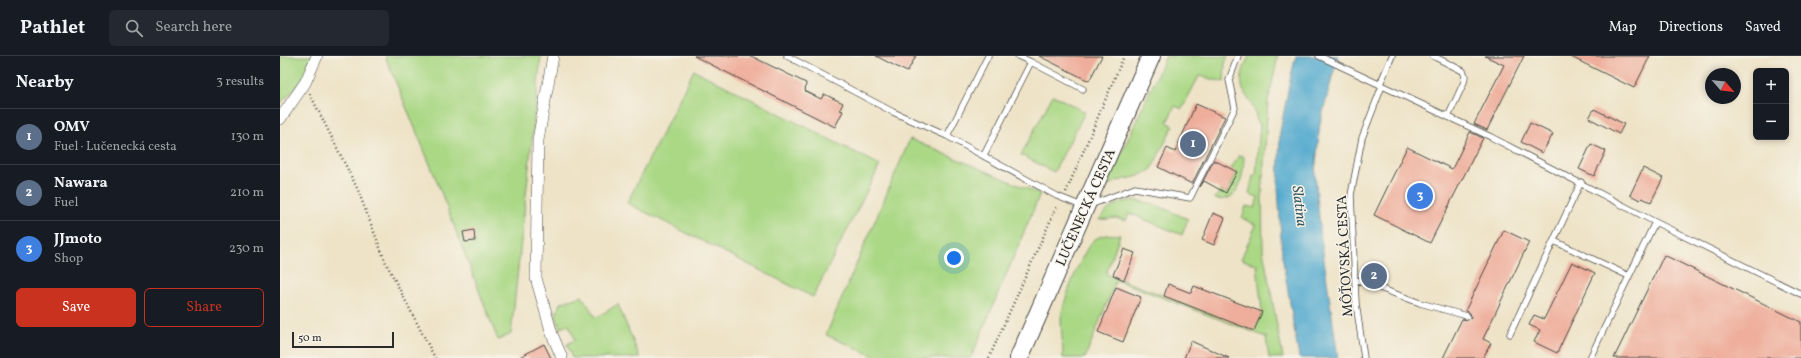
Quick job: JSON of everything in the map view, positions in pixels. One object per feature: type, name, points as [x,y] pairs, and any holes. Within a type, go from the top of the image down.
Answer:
[{"type":"main road","name":"LUČENECKÁ CESTA","points":[[1019,358],[1151,56]]},
{"type":"street","points":[[280,119],[305,83],[317,56]]},
{"type":"street","points":[[553,56],[538,140],[536,278],[552,334],[562,358]]},
{"type":"lane","points":[[787,56],[893,112],[947,136],[984,155],[1057,196],[1085,207],[1135,188],[1190,198],[1235,108],[1229,80],[1238,56]]},
{"type":"lane","points":[[947,136],[988,56]]},
{"type":"lane","points":[[1018,56],[1083,89]]},
{"type":"lane","points":[[1319,56],[1581,182],[1655,222],[1801,294]]},
{"type":"lane","name":"MÔŤOVSKÁ CESTA","points":[[1364,358],[1356,303],[1351,195],[1362,138],[1392,56]]},
{"type":"lane","points":[[1433,56],[1463,71],[1465,76],[1464,82],[1448,117]]},
{"type":"lane","points":[[984,155],[1030,62]]},
{"type":"lane","points":[[1510,334],[1581,182]]},
{"type":"lane","points":[[1590,358],[1655,222]]},
{"type":"lane","points":[[1554,241],[1629,276]]},
{"type":"lane","points":[[1355,279],[1420,303],[1467,316]]},
{"type":"path","points":[[305,83],[357,188],[386,263],[436,358]]},
{"type":"green space","points":[[280,56],[313,56],[305,76],[280,104]]},
{"type":"green space","points":[[385,56],[541,56],[511,334],[498,340],[434,174]]},
{"type":"green space","points":[[1166,56],[1228,56],[1225,63],[1224,82],[1199,76],[1182,109],[1175,106],[1167,122],[1173,126],[1151,170],[1136,177],[1117,181],[1106,187]]},
{"type":"green space","points":[[1249,56],[1278,56],[1268,101],[1262,194],[1263,250],[1283,358],[1269,358],[1266,337],[1116,280],[1085,358],[1063,358],[1061,318],[1069,289],[1089,245],[1097,238],[1107,235],[1120,235],[1106,274],[1254,330],[1262,312],[1257,265],[1241,259],[1256,225],[1242,218],[1246,206],[1255,208],[1258,197],[1249,194],[1253,176],[1256,176],[1260,124],[1257,123],[1252,105],[1242,87],[1244,69]]},
{"type":"green space","points":[[694,70],[880,165],[813,297],[627,203]]},
{"type":"green space","points":[[1053,95],[1085,112],[1054,172],[1021,155]]},
{"type":"green space","points":[[910,139],[1040,194],[971,358],[879,358],[826,335]]},
{"type":"green space","points":[[1239,155],[1244,157],[1243,172],[1235,193],[1230,197],[1215,199],[1220,190],[1227,193],[1237,172],[1231,169]]},
{"type":"green space","points":[[1133,200],[1154,204],[1188,219],[1182,235],[1129,213],[1126,221],[1116,218],[1099,220],[1110,208],[1123,202]]},
{"type":"green space","points":[[582,296],[596,318],[618,304],[640,358],[572,358],[567,344],[575,340],[569,325],[560,328],[556,316],[560,303]]},
{"type":"water","name":"Slatina","points":[[1296,56],[1338,56],[1320,123],[1315,174],[1321,238],[1338,358],[1299,358],[1282,255],[1278,187],[1280,132]]},
{"type":"building","points":[[694,56],[751,56],[806,83],[805,91],[821,99],[824,94],[843,103],[840,110],[843,111],[835,127]]},
{"type":"building","points":[[876,56],[916,56],[907,72]]},
{"type":"building","points":[[1039,56],[1102,56],[1089,81]]},
{"type":"building","points":[[1485,56],[1524,56],[1487,130],[1474,124],[1504,65]]},
{"type":"building","points":[[1569,56],[1650,56],[1634,88]]},
{"type":"building","points":[[1196,104],[1225,117],[1192,184],[1158,167],[1167,148],[1175,152]]},
{"type":"building","points":[[1594,109],[1624,124],[1619,134],[1589,118]]},
{"type":"building","points":[[1530,123],[1553,134],[1542,153],[1521,142]]},
{"type":"building","points":[[1470,132],[1483,138],[1430,243],[1374,215],[1407,147],[1452,169]]},
{"type":"building","points":[[1591,144],[1606,151],[1594,176],[1579,169]]},
{"type":"building","points":[[1214,160],[1237,172],[1226,193],[1204,181],[1200,187]]},
{"type":"building","points":[[1643,168],[1663,178],[1651,202],[1642,198],[1640,200],[1630,195]]},
{"type":"building","points":[[1213,213],[1225,218],[1214,245],[1202,240]]},
{"type":"building","points":[[474,230],[475,241],[465,242],[463,232]]},
{"type":"building","points":[[1504,230],[1529,242],[1483,339],[1491,343],[1483,358],[1443,358],[1462,319],[1468,320],[1471,317],[1470,313],[1466,311],[1466,309]]},
{"type":"building","points":[[1124,249],[1135,253],[1124,280],[1113,275]]},
{"type":"building","points":[[1664,255],[1801,322],[1801,358],[1614,358]]},
{"type":"building","points":[[1572,262],[1595,273],[1557,353],[1534,342],[1540,330],[1529,325],[1534,315],[1544,319]]},
{"type":"building","points":[[1168,284],[1191,293],[1194,286],[1262,312],[1254,331],[1164,296]]},
{"type":"building","points":[[1116,287],[1141,297],[1123,342],[1098,332]]},
{"type":"building","points":[[1191,341],[1229,358],[1184,358]]},
{"type":"building","points":[[544,344],[551,358],[518,358]]},
{"type":"place","name":"OMV","points":[[1193,144]]},
{"type":"place","name":"JJmoto","points":[[1420,196]]},
{"type":"place","name":"Nawara","points":[[1374,276]]}]
